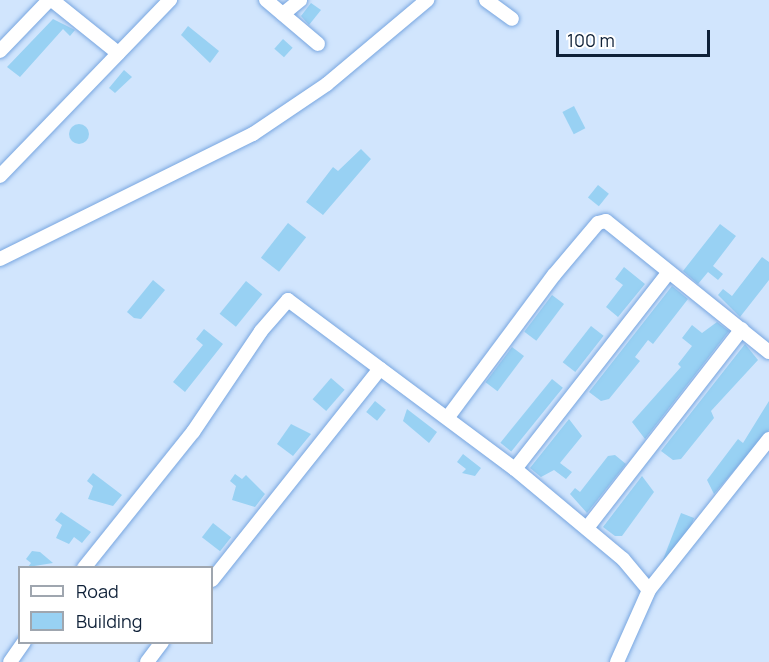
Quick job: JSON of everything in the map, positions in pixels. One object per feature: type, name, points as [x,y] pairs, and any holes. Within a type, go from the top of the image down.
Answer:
[{"type":"street","points":[[0,51],[50,0],[118,53]]},
{"type":"street","points":[[0,176],[170,0]]},
{"type":"street","points":[[266,0],[318,44]]},
{"type":"street","points":[[283,14],[300,0]]},
{"type":"street","points":[[0,259],[253,134],[327,84],[427,0]]},
{"type":"street","points":[[486,0],[512,19]]},
{"type":"street","points":[[448,417],[598,223],[606,221],[769,352]]},
{"type":"street","points":[[515,469],[668,273]]},
{"type":"street","points":[[85,566],[193,432],[288,300],[515,469],[587,528],[649,590]]},
{"type":"street","points":[[587,528],[742,329]]},
{"type":"street","points":[[213,579],[380,369]]},
{"type":"street","points":[[617,662],[649,590],[769,439]]},
{"type":"street","points":[[10,662],[23,644]]},
{"type":"street","points":[[147,662],[160,644]]},
{"type":"building","points":[[311,3],[321,10],[309,25],[301,16]]},
{"type":"building","points":[[53,19],[75,30],[70,36],[63,29],[20,77],[7,67]]},
{"type":"building","points":[[188,26],[219,51],[210,63],[181,35]]},
{"type":"building","points":[[283,39],[293,48],[284,57],[274,49]]},
{"type":"building","points":[[124,70],[132,77],[115,93],[109,88]]},
{"type":"building","points":[[574,106],[585,128],[574,134],[562,112]]},
{"type":"building","points":[[79,124],[86,127],[89,134],[86,141],[79,144],[72,141],[69,134],[72,127]]},
{"type":"building","points":[[361,149],[371,159],[323,215],[306,202],[333,167],[338,171]]},
{"type":"building","points":[[598,185],[609,194],[599,206],[588,197]]},
{"type":"building","points":[[288,223],[306,237],[279,272],[261,258]]},
{"type":"building","points":[[720,224],[736,236],[713,266],[723,274],[718,280],[708,272],[698,284],[683,271]]},
{"type":"building","points":[[762,257],[769,262],[769,280],[740,317],[718,295],[723,289],[732,296]]},
{"type":"building","points":[[624,267],[645,284],[618,317],[606,307],[623,285],[615,279]]},
{"type":"building","points":[[153,280],[165,290],[141,319],[134,318],[127,312]]},
{"type":"building","points":[[246,281],[262,294],[236,327],[220,314]]},
{"type":"building","points":[[672,286],[688,299],[653,344],[648,340],[635,357],[640,361],[609,399],[601,401],[589,392]]},
{"type":"building","points":[[552,295],[564,304],[536,341],[524,332]]},
{"type":"building","points":[[717,322],[729,331],[645,439],[632,422],[681,367],[678,364],[692,346],[682,338],[692,325],[702,333]]},
{"type":"building","points":[[591,326],[604,336],[575,372],[563,362]]},
{"type":"building","points":[[204,329],[223,344],[185,392],[173,382],[203,345],[196,339]]},
{"type":"building","points":[[745,344],[758,360],[711,411],[714,418],[681,459],[673,460],[661,451]]},
{"type":"building","points":[[512,347],[524,356],[497,391],[486,382]]},
{"type":"building","points":[[331,378],[345,390],[326,411],[313,399]]},
{"type":"building","points":[[552,379],[563,388],[511,452],[500,443]]},
{"type":"building","points":[[375,401],[386,410],[377,421],[366,412]]},
{"type":"building","points":[[769,401],[769,430],[714,494],[707,480],[738,439],[743,443]]},
{"type":"building","points":[[407,409],[437,432],[429,443],[403,421]]},
{"type":"building","points":[[569,419],[582,436],[560,463],[572,472],[566,479],[554,470],[541,477],[530,468]]},
{"type":"building","points":[[291,424],[311,434],[293,456],[277,444]]},
{"type":"building","points":[[463,454],[481,468],[475,476],[462,473],[466,469],[457,462]]},
{"type":"building","points":[[615,455],[626,464],[587,513],[570,494],[575,488],[580,492],[608,456]]},
{"type":"building","points":[[93,473],[122,495],[113,506],[88,499],[93,486],[87,481]]},
{"type":"building","points":[[235,474],[242,479],[246,475],[265,494],[255,507],[232,500],[236,486],[230,481]]},
{"type":"building","points":[[642,476],[654,492],[622,536],[615,536],[603,527]]},
{"type":"building","points":[[61,512],[91,532],[82,543],[74,537],[69,544],[56,538],[62,525],[55,520]]},
{"type":"building","points":[[681,513],[694,518],[675,567],[662,562]]},
{"type":"building","points":[[213,523],[231,537],[220,551],[202,537]]},
{"type":"building","points":[[32,551],[40,552],[53,563],[29,566],[31,563],[26,559]]}]
